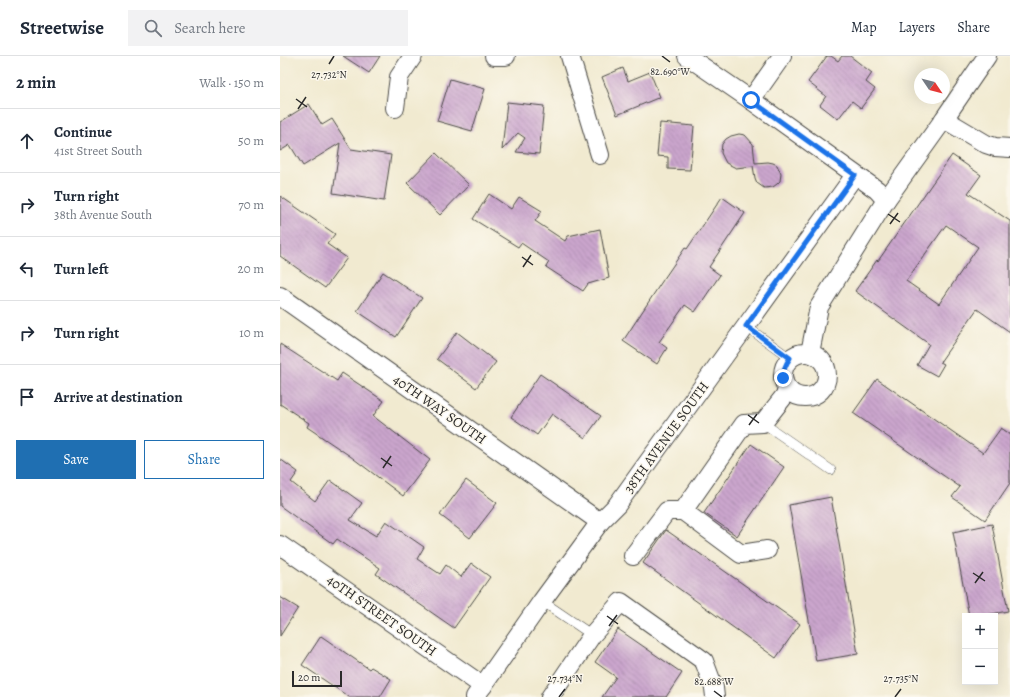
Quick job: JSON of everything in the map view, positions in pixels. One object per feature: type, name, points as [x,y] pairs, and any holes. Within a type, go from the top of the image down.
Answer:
[{"type":"street","points":[[395,108],[399,77],[413,56]]},
{"type":"street","points":[[494,56],[506,56]]},
{"type":"street","points":[[570,56],[600,155]]},
{"type":"street","points":[[687,56],[877,190],[886,200]]},
{"type":"street","points":[[751,100],[782,56]]},
{"type":"street","points":[[810,353],[818,307],[886,200],[987,56]]},
{"type":"street","points":[[944,119],[978,140],[1002,147]]},
{"type":"street","name":"38TH AVENUE SOUTH","points":[[479,691],[542,601],[600,522],[617,505],[855,175]]},
{"type":"street","name":"40TH WAY SOUTH","points":[[280,296],[600,522]]},
{"type":"street","points":[[810,353],[823,361],[827,375],[826,383],[816,394],[809,397],[801,397],[795,395],[785,385],[783,371],[790,358],[796,354],[810,353]]},
{"type":"street","points":[[683,511],[744,424],[763,423],[789,390]]},
{"type":"street","points":[[633,556],[667,510],[683,511],[741,554],[767,550]]},
{"type":"street","name":"40TH STREET SOUTH","points":[[280,545],[479,691]]},
{"type":"street","points":[[550,697],[592,635],[621,602],[704,661],[714,688],[715,697]]},
{"type":"lane","points":[[746,326],[790,358]]},
{"type":"lane","points":[[763,423],[831,470]]},
{"type":"lane","points":[[542,601],[592,635]]},
{"type":"building","points":[[343,56],[380,56],[369,73]]},
{"type":"building","points":[[827,56],[831,56],[838,61],[842,56],[850,56],[872,73],[866,82],[875,89],[861,108],[852,101],[838,119],[820,105],[826,96],[808,82]]},
{"type":"building","points":[[623,68],[628,81],[650,72],[660,97],[617,115],[602,77]]},
{"type":"building","points":[[450,79],[485,89],[472,131],[437,121]]},
{"type":"building","points":[[507,102],[544,106],[539,154],[516,152],[525,138],[518,133],[502,150]]},
{"type":"building","points":[[309,104],[322,125],[332,119],[351,149],[391,155],[384,201],[333,193],[340,143],[303,166],[290,145],[280,151],[280,122]]},
{"type":"building","points":[[660,123],[694,126],[690,170],[668,169],[668,157],[657,156]]},
{"type":"building","points":[[739,134],[745,135],[753,144],[755,163],[768,162],[777,165],[781,174],[780,181],[773,187],[764,188],[757,183],[753,166],[736,168],[726,163],[721,153],[722,144],[731,136]]},
{"type":"building","points":[[436,153],[469,185],[440,215],[407,183]]},
{"type":"building","points":[[952,155],[981,175],[968,193],[1010,221],[1010,332],[977,309],[940,362],[944,364],[937,376],[917,365],[929,344],[855,291],[877,260],[878,261]],"holes":[[[946,225],[978,247],[939,304],[906,281]]]},
{"type":"building","points":[[489,194],[511,209],[519,197],[542,211],[535,221],[565,241],[568,236],[600,229],[609,278],[588,284],[583,291],[546,267],[549,262],[521,243],[518,247],[473,219]]},
{"type":"building","points":[[280,196],[335,234],[327,244],[347,258],[325,288],[280,256]]},
{"type":"building","points":[[722,197],[745,213],[709,267],[720,275],[695,312],[685,305],[659,342],[667,348],[657,364],[623,341],[685,248],[687,249]]},
{"type":"building","points":[[383,272],[422,298],[396,337],[357,311]]},
{"type":"building","points":[[457,332],[496,362],[476,388],[437,359]]},
{"type":"building","points":[[280,344],[337,381],[342,373],[384,401],[373,416],[430,460],[403,496],[350,456],[307,427],[309,423],[280,404]]},
{"type":"building","points":[[540,374],[601,416],[585,438],[552,414],[537,435],[511,417]]},
{"type":"building","points":[[877,379],[983,453],[1001,428],[1010,434],[1010,483],[985,520],[952,497],[960,487],[853,413]]},
{"type":"building","points":[[751,444],[784,467],[737,536],[704,513]]},
{"type":"building","points":[[280,459],[298,472],[291,482],[315,501],[330,480],[362,503],[350,520],[376,536],[386,521],[424,547],[417,559],[440,574],[446,565],[461,577],[471,563],[490,577],[454,628],[376,574],[380,568],[337,539],[333,544],[280,506]]},
{"type":"building","points":[[466,480],[497,503],[470,538],[440,515]]},
{"type":"building","points":[[831,497],[858,654],[816,661],[789,505]]},
{"type":"building","points":[[992,524],[1008,611],[997,613],[968,613],[953,532]]},
{"type":"building","points":[[666,530],[800,624],[776,658],[643,563]]},
{"type":"building","points":[[280,597],[298,608],[280,636]]},
{"type":"building","points":[[618,629],[682,673],[666,697],[602,697],[616,677],[595,662]]},
{"type":"building","points":[[321,636],[369,669],[371,667],[391,679],[380,697],[349,697],[302,665]]},
{"type":"route","points":[[751,100],[855,175],[746,326],[790,358],[783,371],[783,378]]}]
